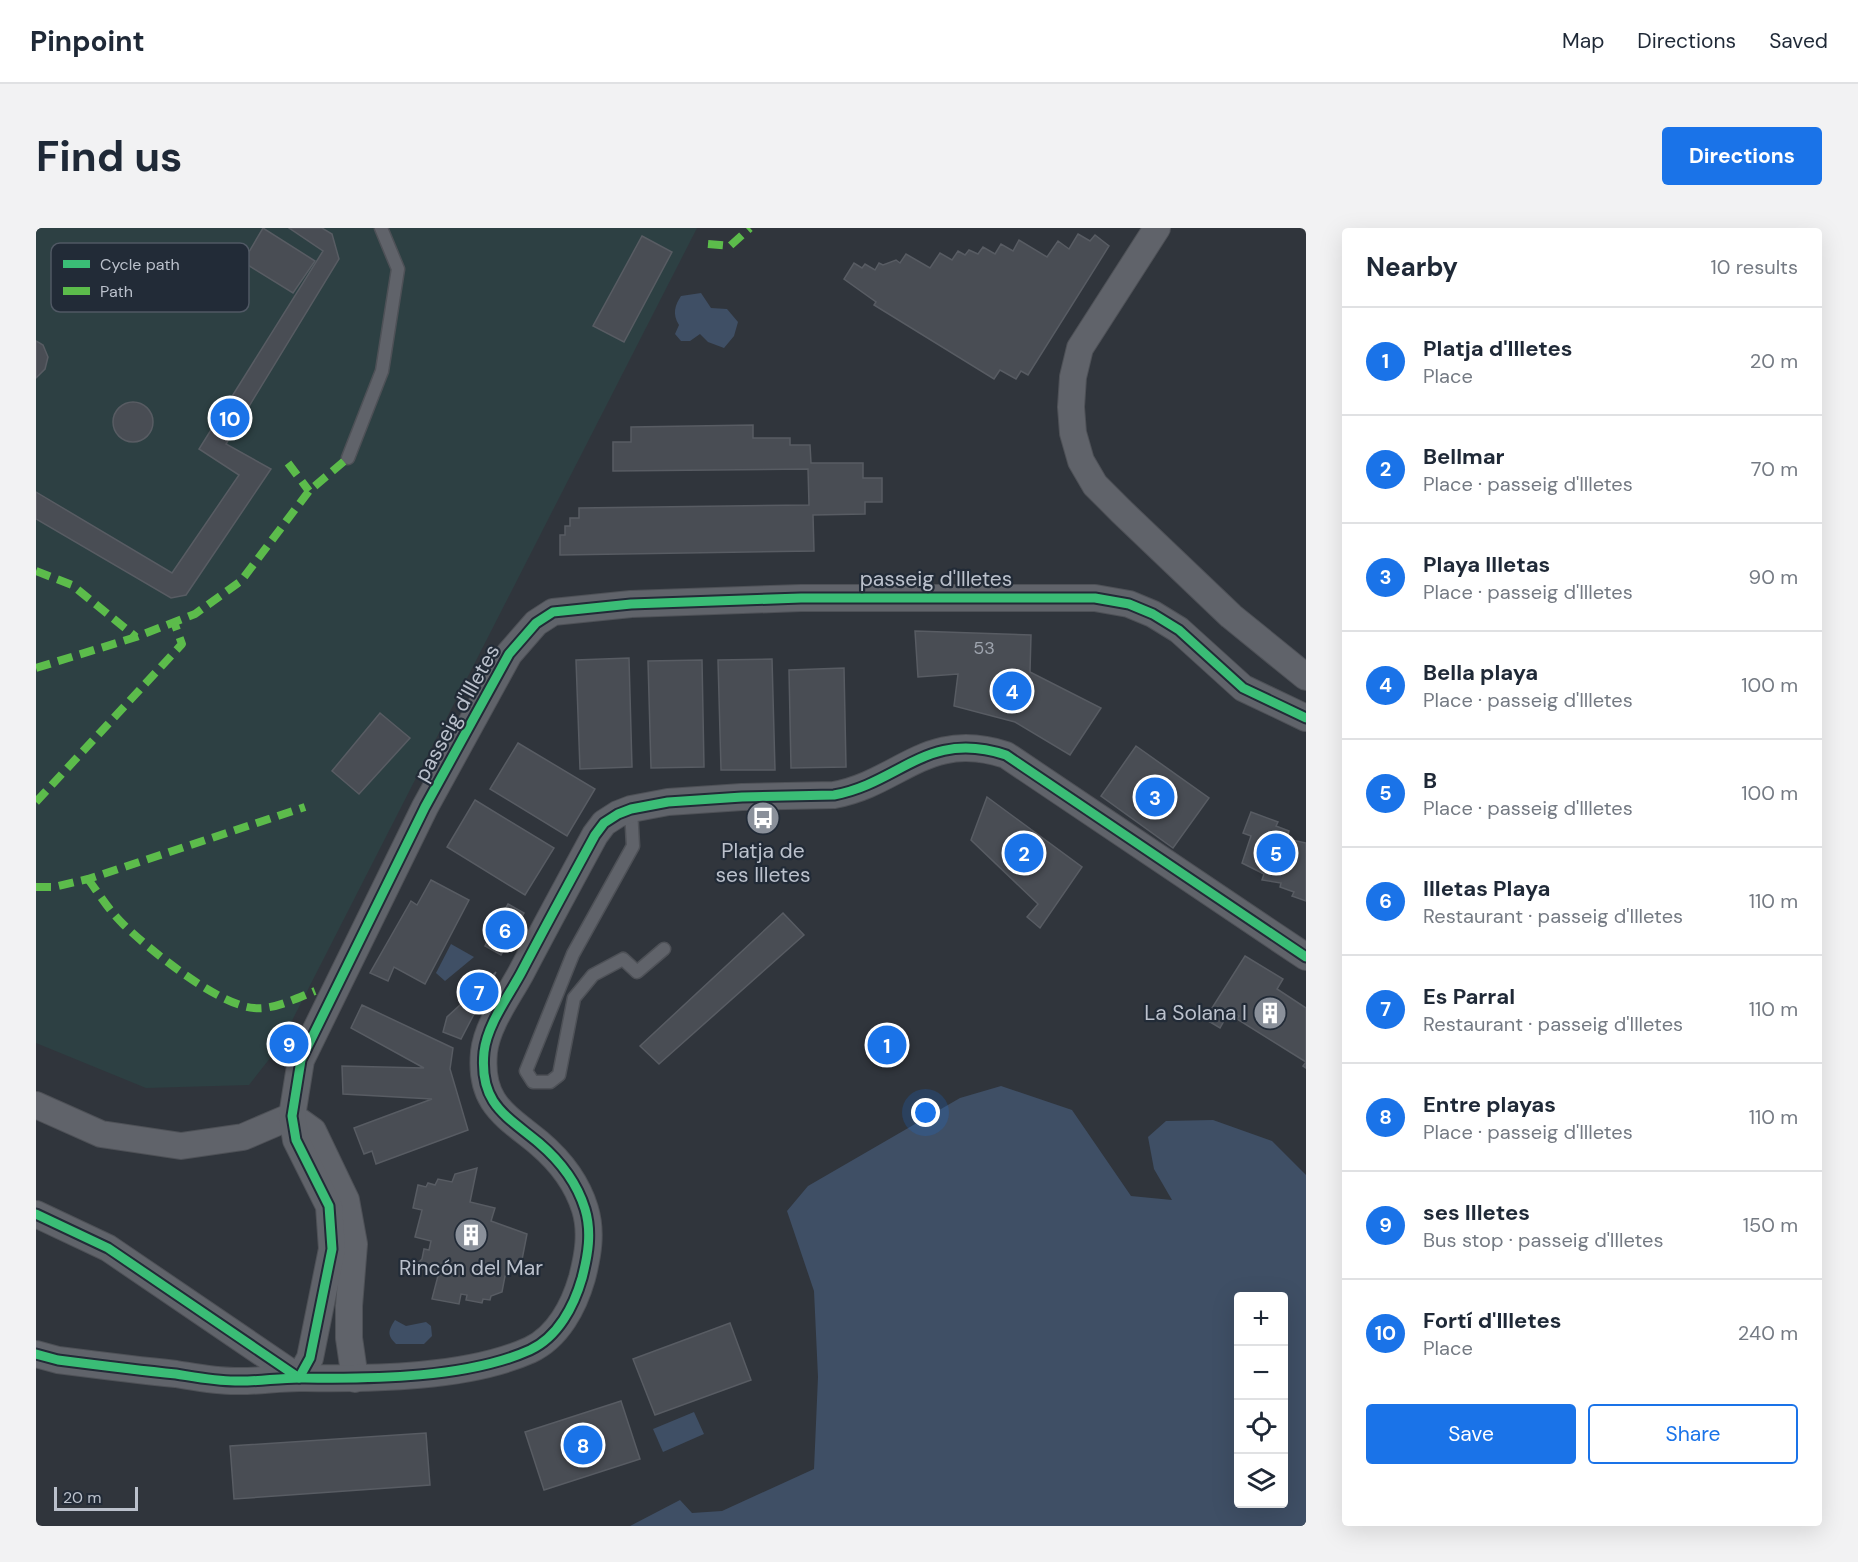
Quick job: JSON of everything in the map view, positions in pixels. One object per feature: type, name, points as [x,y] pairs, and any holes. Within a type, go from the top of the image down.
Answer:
[{"type":"street","points":[[1157,228],[1080,348],[1073,377],[1071,407],[1073,433],[1081,461],[1095,485],[1121,511],[1231,616],[1306,676]]},
{"type":"street","name":"passeig d'Illetes","points":[[298,1378],[310,1358],[332,1249],[329,1206],[296,1140],[292,1116],[306,1049],[425,807],[509,654],[536,623],[553,612],[631,604],[801,598],[1095,598],[1129,604],[1153,614],[1179,630],[1243,688],[1306,718]]},
{"type":"street","points":[[36,1354],[58,1360],[235,1382],[298,1378],[356,1379],[437,1372],[485,1364],[530,1350],[545,1340],[570,1312],[587,1261],[590,1234],[585,1210],[577,1188],[560,1164],[540,1144],[503,1116],[495,1105],[486,1085],[484,1051],[501,1009],[595,835],[604,823],[631,809],[721,798],[834,795],[852,792],[918,758],[952,748],[988,749],[1005,755],[1306,957]]},
{"type":"street","points":[[36,1105],[101,1134],[182,1146],[243,1137],[292,1116],[313,1131],[346,1200],[354,1244],[349,1338],[356,1379]]},
{"type":"street","points":[[36,1214],[108,1248],[298,1378]]},
{"type":"lane","points":[[348,458],[382,371],[398,269],[381,228]]},
{"type":"lane","points":[[631,809],[633,846],[573,954],[526,1071],[533,1082],[550,1082],[559,1075],[574,998],[593,975],[623,959],[637,972],[664,949]]},
{"type":"shaded area","points":[[36,228],[697,228],[278,1048],[249,1085],[146,1088],[36,1043]]},
{"type":"water","points":[[701,293],[711,308],[727,309],[738,322],[734,336],[724,348],[708,342],[700,334],[690,341],[681,341],[675,334],[679,325],[675,310],[681,296]]},
{"type":"water","points":[[451,944],[474,957],[445,981],[436,973]]},
{"type":"water","points":[[1001,1086],[1072,1110],[1131,1196],[1172,1200],[1154,1169],[1148,1137],[1166,1121],[1213,1120],[1272,1141],[1306,1175],[1306,1526],[630,1526],[680,1500],[692,1513],[722,1511],[814,1469],[818,1377],[814,1291],[787,1211],[808,1186],[960,1098]]},
{"type":"water","points":[[395,1320],[406,1326],[426,1322],[431,1326],[432,1336],[424,1344],[396,1344],[390,1333]]},
{"type":"water","points":[[694,1412],[704,1434],[663,1452],[653,1429]]},
{"type":"building","points":[[263,228],[315,261],[293,293],[249,266],[249,252]]},
{"type":"building","points":[[289,228],[322,228],[332,234],[339,259],[226,444],[271,469],[186,595],[171,598],[36,519],[36,492],[172,573],[239,475],[199,449],[323,251]]},
{"type":"building","points":[[1078,234],[1090,241],[1095,235],[1109,246],[1028,375],[1021,371],[1016,379],[1000,370],[994,379],[874,305],[876,302],[844,279],[854,263],[862,268],[865,264],[875,270],[879,263],[883,265],[896,260],[900,263],[906,254],[930,268],[940,253],[952,260],[958,251],[965,255],[969,250],[978,254],[983,247],[995,254],[1001,244],[1013,251],[1019,240],[1047,257],[1058,241],[1069,249]]},
{"type":"building","points":[[642,236],[672,252],[624,342],[593,326]]},
{"type":"building","points":[[36,341],[43,345],[48,357],[45,369],[36,378]]},
{"type":"building","points":[[133,402],[141,403],[147,408],[152,414],[152,430],[147,436],[141,441],[133,442],[125,441],[119,436],[114,430],[113,422],[114,414],[119,408],[125,403]]},
{"type":"building","points":[[753,425],[753,438],[790,438],[790,445],[810,445],[811,463],[863,463],[863,478],[882,478],[882,502],[865,502],[865,514],[813,515],[814,551],[560,555],[560,535],[565,535],[565,526],[570,526],[570,518],[579,518],[579,508],[809,505],[808,469],[613,471],[613,442],[631,442],[631,427]]},
{"type":"building","points":[[915,631],[1031,635],[1030,672],[1101,708],[1070,755],[1015,722],[954,706],[958,674],[918,677]]},
{"type":"building","points":[[629,658],[632,767],[580,769],[576,660]]},
{"type":"building","points":[[772,659],[775,770],[721,770],[718,660]]},
{"type":"building","points":[[702,660],[704,767],[651,768],[648,661]]},
{"type":"building","points":[[844,668],[846,767],[791,768],[789,670]]},
{"type":"building","points":[[380,713],[410,738],[359,794],[332,771]]},
{"type":"building","points":[[518,743],[595,789],[567,836],[490,789]]},
{"type":"building","points":[[1136,746],[1209,798],[1173,848],[1101,796]]},
{"type":"building","points":[[987,797],[1082,867],[1040,928],[1027,917],[1038,904],[971,840]]},
{"type":"building","points":[[475,800],[554,848],[525,895],[447,847]]},
{"type":"building","points":[[1251,812],[1278,822],[1276,826],[1289,831],[1287,839],[1306,843],[1306,901],[1292,896],[1294,892],[1280,887],[1281,883],[1262,880],[1264,874],[1242,863],[1251,836],[1243,833]]},
{"type":"building","points":[[431,880],[469,900],[425,984],[394,967],[388,981],[370,973],[411,901],[417,905]]},
{"type":"building","points":[[508,904],[524,913],[501,955],[485,946]]},
{"type":"building","points":[[783,913],[804,935],[659,1064],[640,1046]]},
{"type":"building","name":"La Solana I","points":[[1245,956],[1283,979],[1277,989],[1306,1008],[1306,1062],[1237,1019],[1239,1016],[1230,1010],[1220,1028],[1205,1019]]},
{"type":"building","points":[[496,972],[461,1039],[443,1032],[447,1017]]},
{"type":"building","points":[[362,1005],[453,1048],[450,1069],[468,1130],[376,1164],[372,1151],[364,1154],[354,1128],[432,1099],[343,1094],[342,1066],[424,1068],[351,1028]]},
{"type":"building","name":"Rincón del Mar","points":[[477,1168],[470,1202],[495,1208],[491,1221],[527,1234],[520,1270],[511,1267],[508,1276],[505,1276],[502,1292],[491,1296],[490,1300],[483,1299],[482,1303],[466,1300],[467,1295],[461,1294],[459,1304],[432,1299],[439,1272],[414,1267],[422,1259],[424,1249],[429,1250],[431,1241],[415,1237],[422,1210],[413,1208],[418,1185],[426,1187],[428,1183],[435,1185],[438,1179],[452,1182],[455,1174]]},
{"type":"building","points":[[730,1323],[751,1380],[655,1415],[633,1359]]},
{"type":"building","points":[[621,1401],[640,1459],[544,1490],[525,1432]]},
{"type":"building","points":[[426,1433],[430,1485],[234,1499],[230,1446]]},
{"type":"marked path","points":[[708,244],[730,246],[750,228]]},
{"type":"marked path","points":[[36,668],[136,637],[195,614],[241,581],[309,491],[348,458]]},
{"type":"marked path","points":[[288,463],[309,491]]},
{"type":"marked path","points":[[36,571],[72,585],[136,637]]},
{"type":"marked path","points":[[36,802],[182,644],[174,622]]},
{"type":"marked path","points":[[36,887],[54,887],[88,879],[305,807]]},
{"type":"marked path","points":[[88,879],[114,914],[136,936],[186,975],[222,997],[239,1005],[262,1008],[285,1003],[315,991]]},
{"type":"cycle path","points":[[36,1214],[108,1248],[299,1378],[310,1358],[332,1249],[329,1206],[296,1140],[292,1116],[301,1060],[425,807],[509,654],[536,623],[553,612],[631,604],[801,598],[1095,598],[1129,604],[1153,614],[1179,630],[1243,688],[1306,718]]},
{"type":"cycle path","points":[[36,1354],[58,1360],[220,1380],[360,1378],[420,1375],[478,1366],[530,1350],[549,1337],[564,1320],[579,1289],[589,1235],[585,1209],[582,1199],[560,1164],[505,1115],[490,1096],[486,1084],[484,1052],[489,1032],[499,1011],[595,835],[604,823],[631,809],[668,802],[742,797],[834,795],[857,789],[934,753],[955,749],[979,749],[1006,755],[1306,957]]},
{"type":"place","name":"Fortí d'Illetes","points":[[230,418]]},
{"type":"place","name":"Bella playa","points":[[1012,691]]},
{"type":"place","name":"Playa Illetas","points":[[1155,797]]},
{"type":"place","name":"Platja de ses Illetes","points":[[763,818]]},
{"type":"place","name":"Bellmar","points":[[1024,853]]},
{"type":"place","name":"B","points":[[1276,853]]},
{"type":"place","name":"Illetas Playa","points":[[505,930]]},
{"type":"place","name":"Es Parral","points":[[479,992]]},
{"type":"place","name":"La Solana I","points":[[1270,1013]]},
{"type":"place","name":"ses Illetes","points":[[289,1044]]},
{"type":"place","name":"Platja d'Illetes","points":[[887,1045]]},
{"type":"place","name":"Rincón del Mar","points":[[471,1235]]},
{"type":"place","name":"Entre playas","points":[[583,1445]]}]
